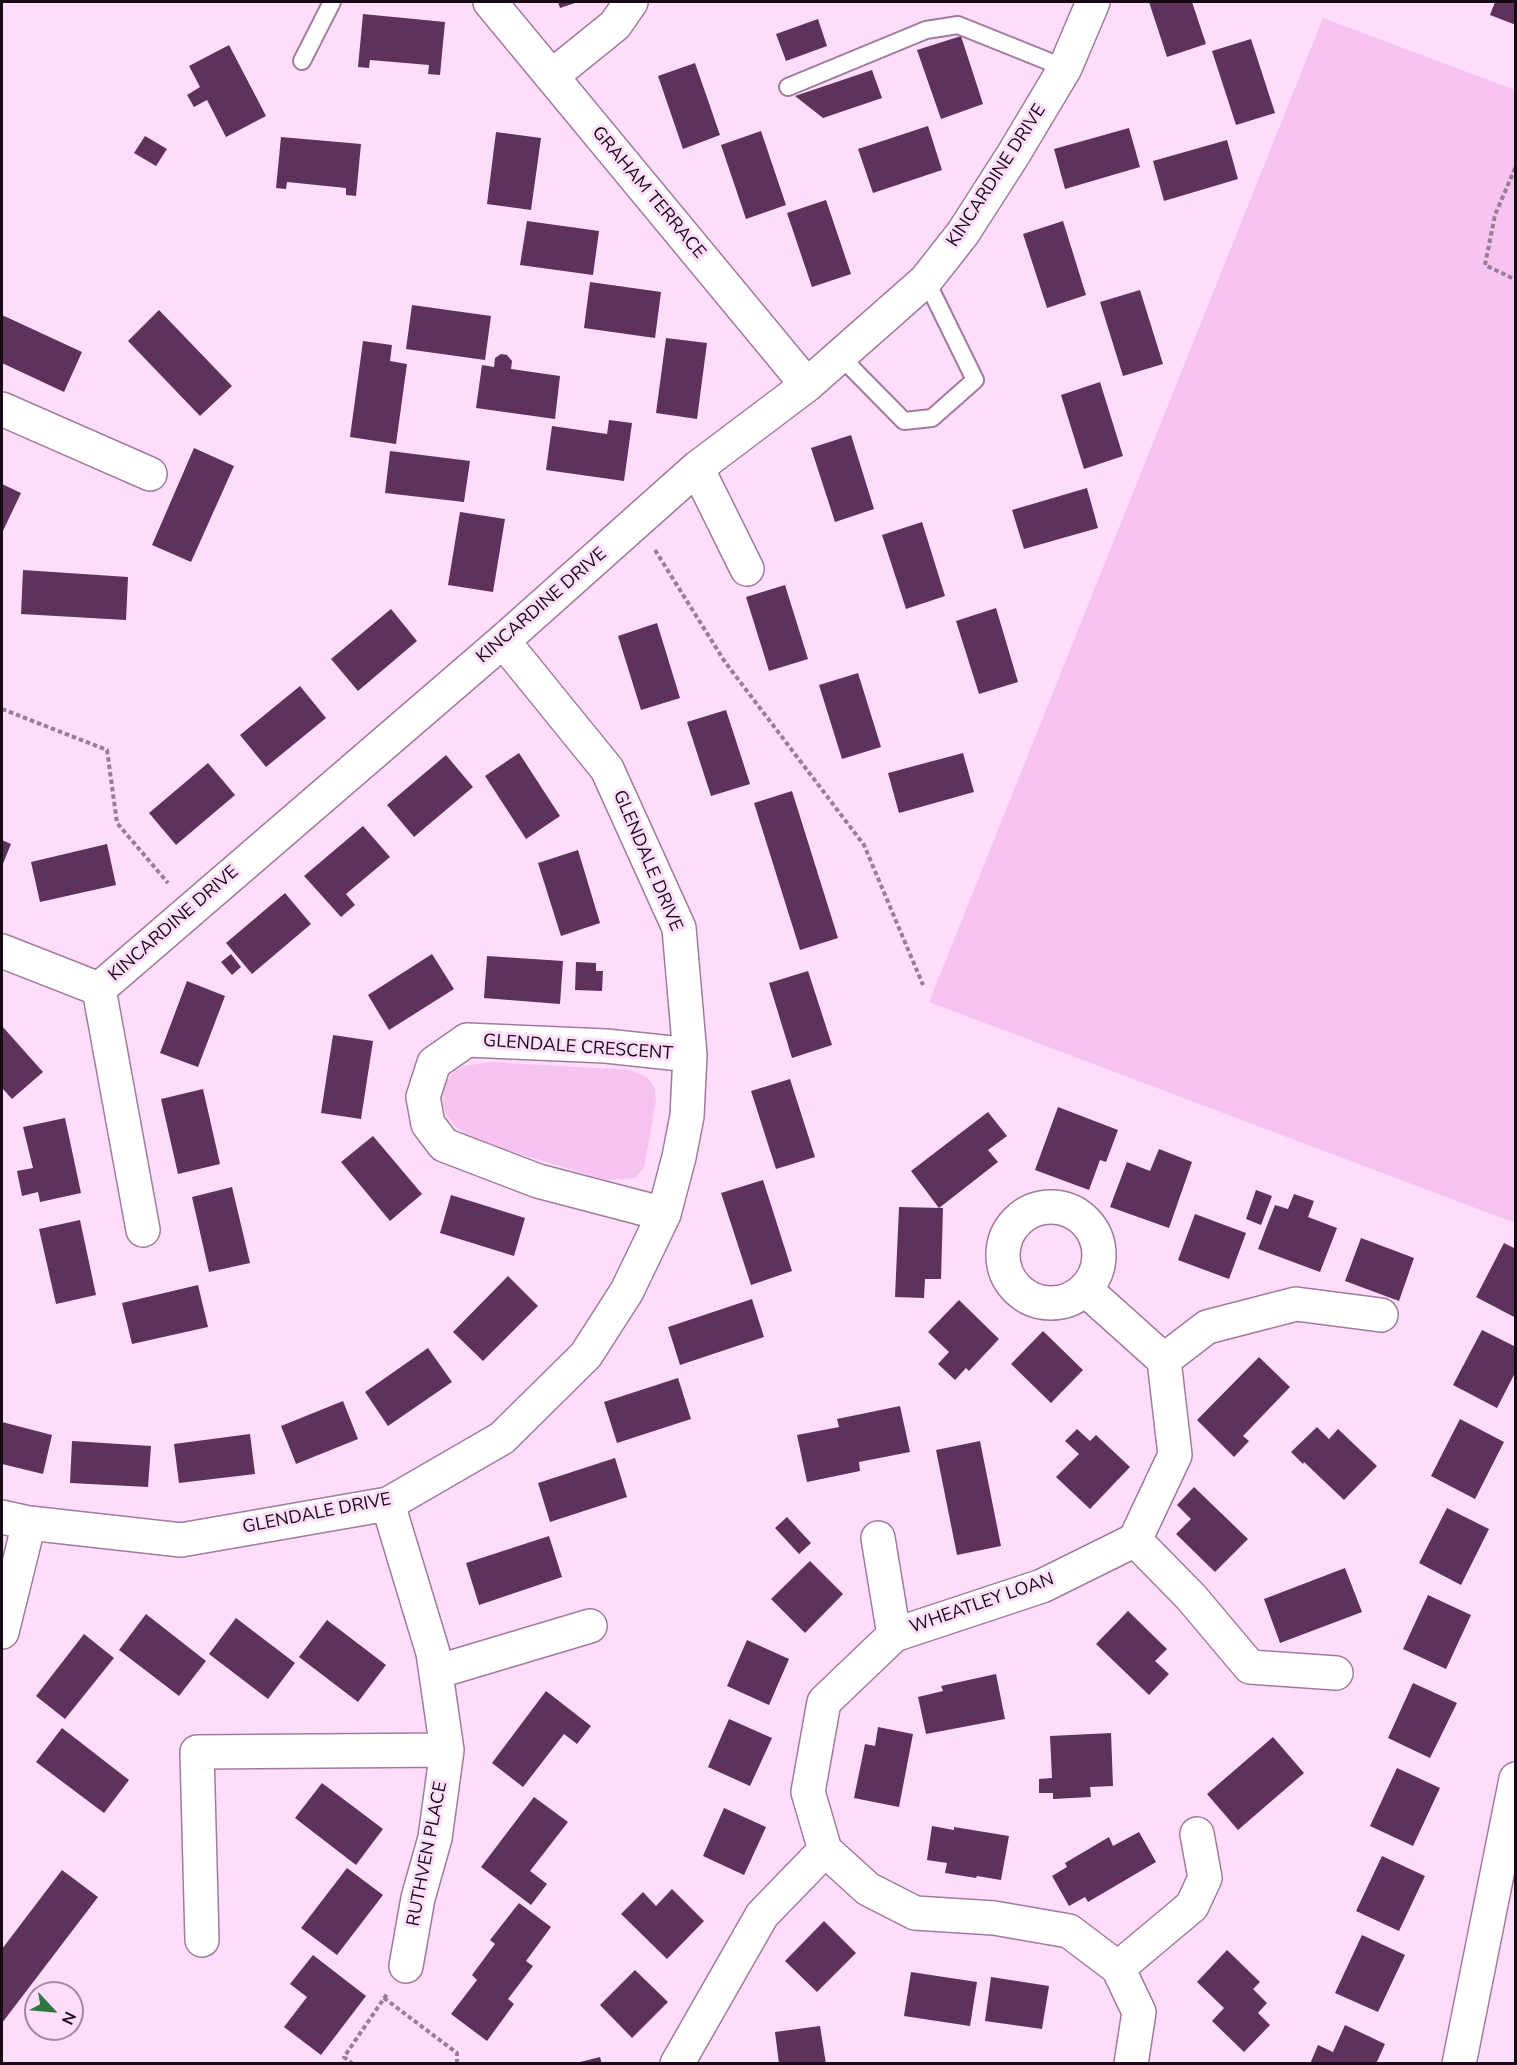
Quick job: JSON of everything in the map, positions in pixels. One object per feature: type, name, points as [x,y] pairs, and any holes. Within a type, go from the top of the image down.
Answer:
[{"type":"street","name":"GRAHAM TERRACE","points":[[490,2],[807,385]]},
{"type":"street","points":[[552,76],[615,26],[631,2]]},
{"type":"street","name":"KINCARDINE DRIVE","points":[[143,1230],[99,989],[503,641],[697,468],[807,385],[926,280],[963,233],[1013,155],[1065,68],[1093,2]]},
{"type":"street","points":[[2,409],[150,474]]},
{"type":"street","points":[[697,468],[747,569]]},
{"type":"street","name":"GLENDALE DRIVE","points":[[15,1520],[181,1540],[388,1503],[502,1438],[586,1355],[627,1291],[664,1214],[687,1116],[690,1055],[680,928],[607,769],[503,641]]},
{"type":"street","points":[[2,951],[99,989]]},
{"type":"street","name":"GLENDALE CRESCENT","points":[[664,1214],[538,1181],[444,1145],[428,1124],[423,1097],[434,1063],[467,1040],[606,1046],[690,1055]]},
{"type":"street","points":[[1086,1290],[1164,1360],[1175,1455],[1135,1540],[1191,1597],[1250,1666],[1336,1673]]},
{"type":"street","points":[[1164,1360],[1207,1327],[1296,1304],[1381,1315]]},
{"type":"street","name":"RUTHVEN PLACE","points":[[388,1503],[433,1653],[447,1750],[435,1838],[418,1898],[406,1966]]},
{"type":"street","points":[[2,1632],[15,1520]]},
{"type":"street","name":"WHEATLEY LOAN","points":[[878,1538],[894,1635]]},
{"type":"street","name":"WHEATLEY LOAN","points":[[825,1850],[808,1792],[824,1702],[894,1635],[1042,1586],[1135,1540]]},
{"type":"street","points":[[436,1672],[590,1626]]},
{"type":"street","points":[[202,1940],[197,1752],[447,1750]]},
{"type":"street","points":[[1459,2064],[1515,1779]]},
{"type":"street","points":[[1118,1968],[1192,1906],[1206,1878],[1197,1834]]},
{"type":"street","points":[[677,2064],[762,1915],[825,1850],[868,1889],[915,1913],[994,1918],[1069,1931],[1118,1968],[1139,2012],[1131,2064]]},
{"type":"lane","points":[[302,61],[332,2]]},
{"type":"lane","points":[[788,87],[926,30],[958,26],[1065,68]]},
{"type":"lane","points":[[840,356],[903,421],[932,417],[975,380],[926,280]]},
{"type":"path","points":[[1512,278],[1485,265],[1495,215],[1515,166]]},
{"type":"path","points":[[637,522],[725,662],[864,845],[923,985]]},
{"type":"path","points":[[2,709],[107,750],[117,823],[191,909]]},
{"type":"path","points":[[353,2064],[344,2057],[406,1966]]},
{"type":"path","points":[[384,1998],[457,2053],[457,2064]]},
{"type":"shaded area","points":[[1323,18],[1515,90],[1515,1223],[929,1002]]},
{"type":"shaded area","points":[[491,1062],[632,1070],[648,1078],[655,1089],[656,1101],[644,1168],[635,1178],[606,1180],[487,1144],[467,1135],[447,1116],[442,1093],[446,1082],[454,1072],[464,1066]]},
{"type":"building","points":[[558,2],[578,2],[560,8]]},
{"type":"building","points":[[1149,2],[1192,2],[1206,44],[1167,57]]},
{"type":"building","points":[[1495,2],[1516,2],[1516,25],[1490,15]]},
{"type":"building","points":[[363,14],[445,22],[440,75],[428,74],[429,65],[370,60],[369,68],[358,67]]},
{"type":"building","points":[[818,19],[827,46],[786,61],[776,34]]},
{"type":"building","points":[[961,36],[983,104],[941,119],[917,50]]},
{"type":"building","points":[[1251,39],[1275,113],[1236,125],[1212,51]]},
{"type":"building","points":[[229,45],[266,116],[226,137],[207,100],[194,107],[187,95],[200,87],[189,66]]},
{"type":"building","points":[[695,63],[720,135],[683,149],[658,76]]},
{"type":"building","points":[[872,70],[882,98],[823,118],[795,96]]},
{"type":"building","points":[[928,126],[942,170],[873,193],[858,149]]},
{"type":"building","points":[[1129,128],[1140,167],[1065,189],[1054,149]]},
{"type":"building","points":[[761,131],[786,205],[746,219],[721,145]]},
{"type":"building","points":[[496,132],[541,138],[531,210],[487,204]]},
{"type":"building","points":[[145,136],[167,149],[156,166],[134,153]]},
{"type":"building","points":[[281,137],[361,144],[356,196],[346,195],[346,188],[287,182],[286,189],[276,188]]},
{"type":"building","points":[[1227,140],[1238,179],[1164,201],[1153,161]]},
{"type":"building","points":[[826,200],[851,274],[812,287],[787,213]]},
{"type":"building","points":[[527,221],[599,231],[593,275],[520,265]]},
{"type":"building","points":[[1063,221],[1086,295],[1047,308],[1023,234]]},
{"type":"building","points":[[590,282],[661,292],[655,338],[584,328]]},
{"type":"building","points":[[1140,290],[1163,364],[1123,376],[1100,302]]},
{"type":"building","points":[[412,305],[491,316],[485,360],[406,349]]},
{"type":"building","points":[[159,310],[232,386],[200,416],[128,341]]},
{"type":"building","points":[[2,315],[82,352],[64,392],[2,363]]},
{"type":"building","points":[[666,338],[707,343],[697,419],[656,413]]},
{"type":"building","points":[[363,341],[392,345],[390,361],[407,364],[396,444],[350,437]]},
{"type":"building","points":[[501,354],[507,355],[512,361],[511,369],[560,376],[555,419],[476,408],[482,365],[494,367],[495,358]]},
{"type":"building","points":[[1100,382],[1123,456],[1084,469],[1061,395]]},
{"type":"building","points":[[609,420],[632,423],[624,481],[546,470],[552,426],[607,434]]},
{"type":"building","points":[[851,435],[874,509],[835,522],[811,448]]},
{"type":"building","points":[[194,448],[234,466],[191,562],[152,545]]},
{"type":"building","points":[[390,451],[470,461],[464,502],[385,493]]},
{"type":"building","points":[[2,484],[21,493],[2,533]]},
{"type":"building","points":[[1087,488],[1098,528],[1024,549],[1012,510]]},
{"type":"building","points":[[460,512],[505,519],[493,592],[448,585]]},
{"type":"building","points":[[922,522],[945,596],[906,609],[882,535]]},
{"type":"building","points":[[23,570],[128,577],[126,620],[21,614]]},
{"type":"building","points":[[785,585],[808,659],[769,671],[746,597]]},
{"type":"building","points":[[996,608],[1018,682],[979,694],[956,621]]},
{"type":"building","points":[[391,609],[417,641],[358,691],[331,659]]},
{"type":"building","points":[[657,623],[680,698],[641,710],[618,636]]},
{"type":"building","points":[[858,673],[881,747],[842,759],[819,685]]},
{"type":"building","points":[[300,686],[326,718],[266,767],[240,735]]},
{"type":"building","points":[[726,710],[750,784],[711,796],[687,722]]},
{"type":"building","points":[[519,753],[560,816],[526,839],[485,776]]},
{"type":"building","points":[[963,753],[974,792],[899,813],[888,773]]},
{"type":"building","points":[[446,755],[473,787],[414,837],[387,805]]},
{"type":"building","points":[[208,763],[235,795],[176,845],[149,813]]},
{"type":"building","points":[[792,791],[838,938],[800,950],[754,803]]},
{"type":"building","points":[[363,826],[390,857],[346,894],[355,905],[341,917],[304,876]]},
{"type":"building","points":[[2,840],[11,844],[2,866]]},
{"type":"building","points":[[107,844],[116,885],[40,902],[31,862]]},
{"type":"building","points":[[578,850],[600,923],[561,936],[538,863]]},
{"type":"building","points":[[285,893],[311,924],[252,974],[226,943]]},
{"type":"building","points":[[231,954],[241,967],[232,975],[221,962]]},
{"type":"building","points":[[432,954],[454,989],[389,1030],[368,995]]},
{"type":"building","points":[[487,956],[563,961],[560,1004],[484,998]]},
{"type":"building","points":[[576,962],[596,963],[596,971],[603,971],[602,991],[575,990]]},
{"type":"building","points":[[808,971],[832,1045],[792,1058],[769,983]]},
{"type":"building","points":[[187,981],[225,996],[198,1067],[160,1053]]},
{"type":"building","points":[[2,1026],[43,1072],[12,1099],[2,1088]]},
{"type":"building","points":[[333,1035],[373,1041],[361,1119],[321,1113]]},
{"type":"building","points":[[790,1079],[815,1157],[776,1169],[751,1091]]},
{"type":"building","points":[[203,1089],[220,1164],[178,1174],[161,1099]]},
{"type":"building","points":[[1058,1107],[1118,1130],[1106,1162],[1100,1160],[1089,1190],[1035,1170]]},
{"type":"building","points":[[988,1112],[1007,1136],[988,1150],[998,1162],[939,1208],[911,1171]]},
{"type":"building","points":[[65,1118],[81,1193],[40,1202],[38,1192],[22,1196],[17,1171],[33,1168],[23,1127]]},
{"type":"building","points":[[373,1136],[422,1194],[390,1221],[341,1162]]},
{"type":"building","points":[[1159,1149],[1192,1162],[1169,1228],[1110,1207],[1127,1162],[1150,1171]]},
{"type":"building","points":[[763,1180],[792,1271],[751,1285],[721,1193]]},
{"type":"building","points":[[232,1187],[250,1263],[209,1272],[192,1197]]},
{"type":"building","points":[[1256,1190],[1272,1196],[1261,1225],[1246,1219]]},
{"type":"building","points":[[1294,1194],[1314,1201],[1308,1217],[1337,1228],[1320,1272],[1258,1249],[1275,1205],[1288,1209]]},
{"type":"building","points":[[451,1195],[525,1218],[514,1256],[440,1233]]},
{"type":"building","points":[[899,1207],[943,1208],[941,1279],[925,1279],[924,1298],[895,1297]]},
{"type":"building","points":[[1195,1214],[1246,1233],[1229,1279],[1178,1260]]},
{"type":"building","points":[[80,1220],[96,1295],[56,1304],[39,1229]]},
{"type":"building","points":[[1361,1238],[1414,1258],[1399,1301],[1345,1281]]},
{"type":"building","points":[[1504,1243],[1516,1249],[1516,1318],[1476,1297]]},
{"type":"building","points":[[508,1276],[538,1306],[483,1361],[453,1332]]},
{"type":"building","points":[[198,1285],[208,1327],[132,1344],[122,1303]]},
{"type":"building","points":[[752,1299],[764,1337],[680,1365],[668,1327]]},
{"type":"building","points":[[959,1300],[999,1339],[969,1371],[966,1368],[955,1380],[938,1364],[949,1352],[928,1332]]},
{"type":"building","points":[[1482,1330],[1516,1347],[1516,1371],[1497,1408],[1453,1385]]},
{"type":"building","points":[[1043,1331],[1083,1370],[1051,1403],[1011,1364]]},
{"type":"building","points":[[428,1348],[452,1382],[388,1426],[365,1392]]},
{"type":"building","points":[[1259,1357],[1290,1387],[1243,1436],[1249,1441],[1234,1457],[1197,1420]]},
{"type":"building","points":[[678,1378],[691,1419],[617,1443],[604,1402]]},
{"type":"building","points":[[343,1401],[358,1439],[296,1464],[281,1426]]},
{"type":"building","points":[[900,1406],[910,1452],[859,1462],[860,1471],[807,1482],[797,1435],[839,1427],[837,1419]]},
{"type":"building","points":[[1460,1419],[1504,1442],[1475,1499],[1431,1476]]},
{"type":"building","points":[[2,1422],[52,1435],[43,1474],[2,1464]]},
{"type":"building","points":[[1317,1427],[1329,1439],[1338,1429],[1377,1466],[1344,1500],[1291,1452]]},
{"type":"building","points":[[1077,1429],[1090,1441],[1096,1435],[1130,1467],[1090,1509],[1056,1477],[1079,1454],[1065,1441]]},
{"type":"building","points":[[250,1434],[255,1474],[179,1483],[174,1444]]},
{"type":"building","points":[[72,1441],[151,1446],[148,1487],[70,1483]]},
{"type":"building","points":[[980,1441],[1001,1546],[957,1555],[936,1450]]},
{"type":"building","points":[[615,1458],[627,1497],[550,1522],[538,1483]]},
{"type":"building","points":[[1194,1487],[1248,1539],[1215,1572],[1176,1534],[1191,1519],[1177,1505]]},
{"type":"building","points":[[1447,1508],[1489,1529],[1461,1585],[1419,1563]]},
{"type":"building","points":[[787,1517],[811,1543],[799,1554],[775,1528]]},
{"type":"building","points":[[549,1536],[562,1577],[479,1605],[466,1563]]},
{"type":"building","points":[[810,1561],[843,1594],[805,1633],[771,1599]]},
{"type":"building","points":[[1345,1568],[1362,1612],[1280,1643],[1264,1599]]},
{"type":"building","points":[[1428,1595],[1471,1615],[1446,1669],[1403,1649]]},
{"type":"building","points":[[1128,1611],[1167,1649],[1155,1661],[1169,1674],[1149,1695],[1096,1644]]},
{"type":"building","points":[[146,1614],[206,1661],[179,1696],[119,1650]]},
{"type":"building","points":[[236,1618],[295,1663],[268,1699],[209,1654]]},
{"type":"building","points":[[327,1620],[386,1665],[358,1702],[299,1657]]},
{"type":"building","points":[[84,1634],[114,1658],[65,1719],[36,1696]]},
{"type":"building","points":[[747,1640],[789,1659],[769,1705],[727,1686]]},
{"type":"building","points":[[996,1674],[1005,1719],[926,1734],[918,1697],[943,1691],[941,1686]]},
{"type":"building","points":[[1413,1683],[1457,1703],[1430,1758],[1388,1738]]},
{"type":"building","points":[[546,1691],[591,1726],[577,1744],[564,1734],[523,1787],[492,1763]]},
{"type":"building","points":[[729,1719],[772,1738],[750,1786],[708,1767]]},
{"type":"building","points":[[878,1727],[913,1734],[899,1807],[854,1798],[865,1744],[875,1746]]},
{"type":"building","points":[[62,1728],[129,1780],[104,1813],[36,1762]]},
{"type":"building","points":[[1111,1733],[1113,1786],[1090,1787],[1091,1797],[1053,1799],[1053,1793],[1039,1793],[1039,1779],[1052,1778],[1050,1736]]},
{"type":"building","points":[[1273,1737],[1304,1773],[1238,1830],[1207,1794]]},
{"type":"building","points":[[1397,1768],[1440,1788],[1413,1846],[1370,1826]]},
{"type":"building","points":[[322,1783],[383,1829],[356,1865],[295,1818]]},
{"type":"building","points":[[534,1797],[568,1822],[530,1871],[547,1884],[531,1905],[481,1867]]},
{"type":"building","points":[[724,1808],[766,1827],[744,1875],[703,1856]]},
{"type":"building","points":[[932,1826],[954,1830],[954,1827],[1009,1836],[1001,1880],[945,1873],[947,1863],[927,1860]]},
{"type":"building","points":[[1139,1832],[1156,1862],[1088,1902],[1085,1897],[1069,1906],[1052,1876],[1067,1867],[1065,1863],[1109,1837],[1113,1846]]},
{"type":"building","points":[[1382,1856],[1425,1876],[1399,1931],[1356,1911]]},
{"type":"building","points":[[347,1868],[383,1895],[337,1955],[301,1928]]},
{"type":"building","points":[[62,1870],[98,1897],[34,1981],[24,1981],[24,1994],[2,2023],[2,1949]]},
{"type":"building","points":[[672,1889],[704,1921],[667,1959],[621,1914],[643,1892],[656,1906]]},
{"type":"building","points":[[519,1903],[551,1927],[526,1961],[533,1966],[508,1999],[514,2004],[487,2041],[451,2014],[477,1980],[472,1975],[495,1944],[490,1940]]},
{"type":"building","points":[[824,1921],[856,1953],[817,1992],[785,1961]]},
{"type":"building","points":[[1362,1935],[1405,1955],[1378,2012],[1335,1993]]},
{"type":"building","points":[[1227,1950],[1260,1982],[1253,1989],[1267,2003],[1258,2013],[1270,2025],[1244,2052],[1212,2021],[1224,2008],[1197,1982]]},
{"type":"building","points":[[313,1955],[366,1996],[321,2055],[284,2027],[307,1997],[290,1984]]},
{"type":"building","points":[[635,1970],[668,2002],[632,2038],[600,2005]]},
{"type":"building","points":[[911,1972],[977,1982],[970,2026],[904,2016]]},
{"type":"building","points":[[991,1977],[1049,1986],[1042,2029],[985,2021]]},
{"type":"building","points":[[1345,2025],[1385,2044],[1376,2064],[1310,2064],[1318,2045],[1333,2052]]},
{"type":"building","points":[[820,2026],[826,2064],[779,2064],[775,2032]]},
{"type":"building","points":[[600,2057],[602,2064],[576,2064],[576,2063]]}]
